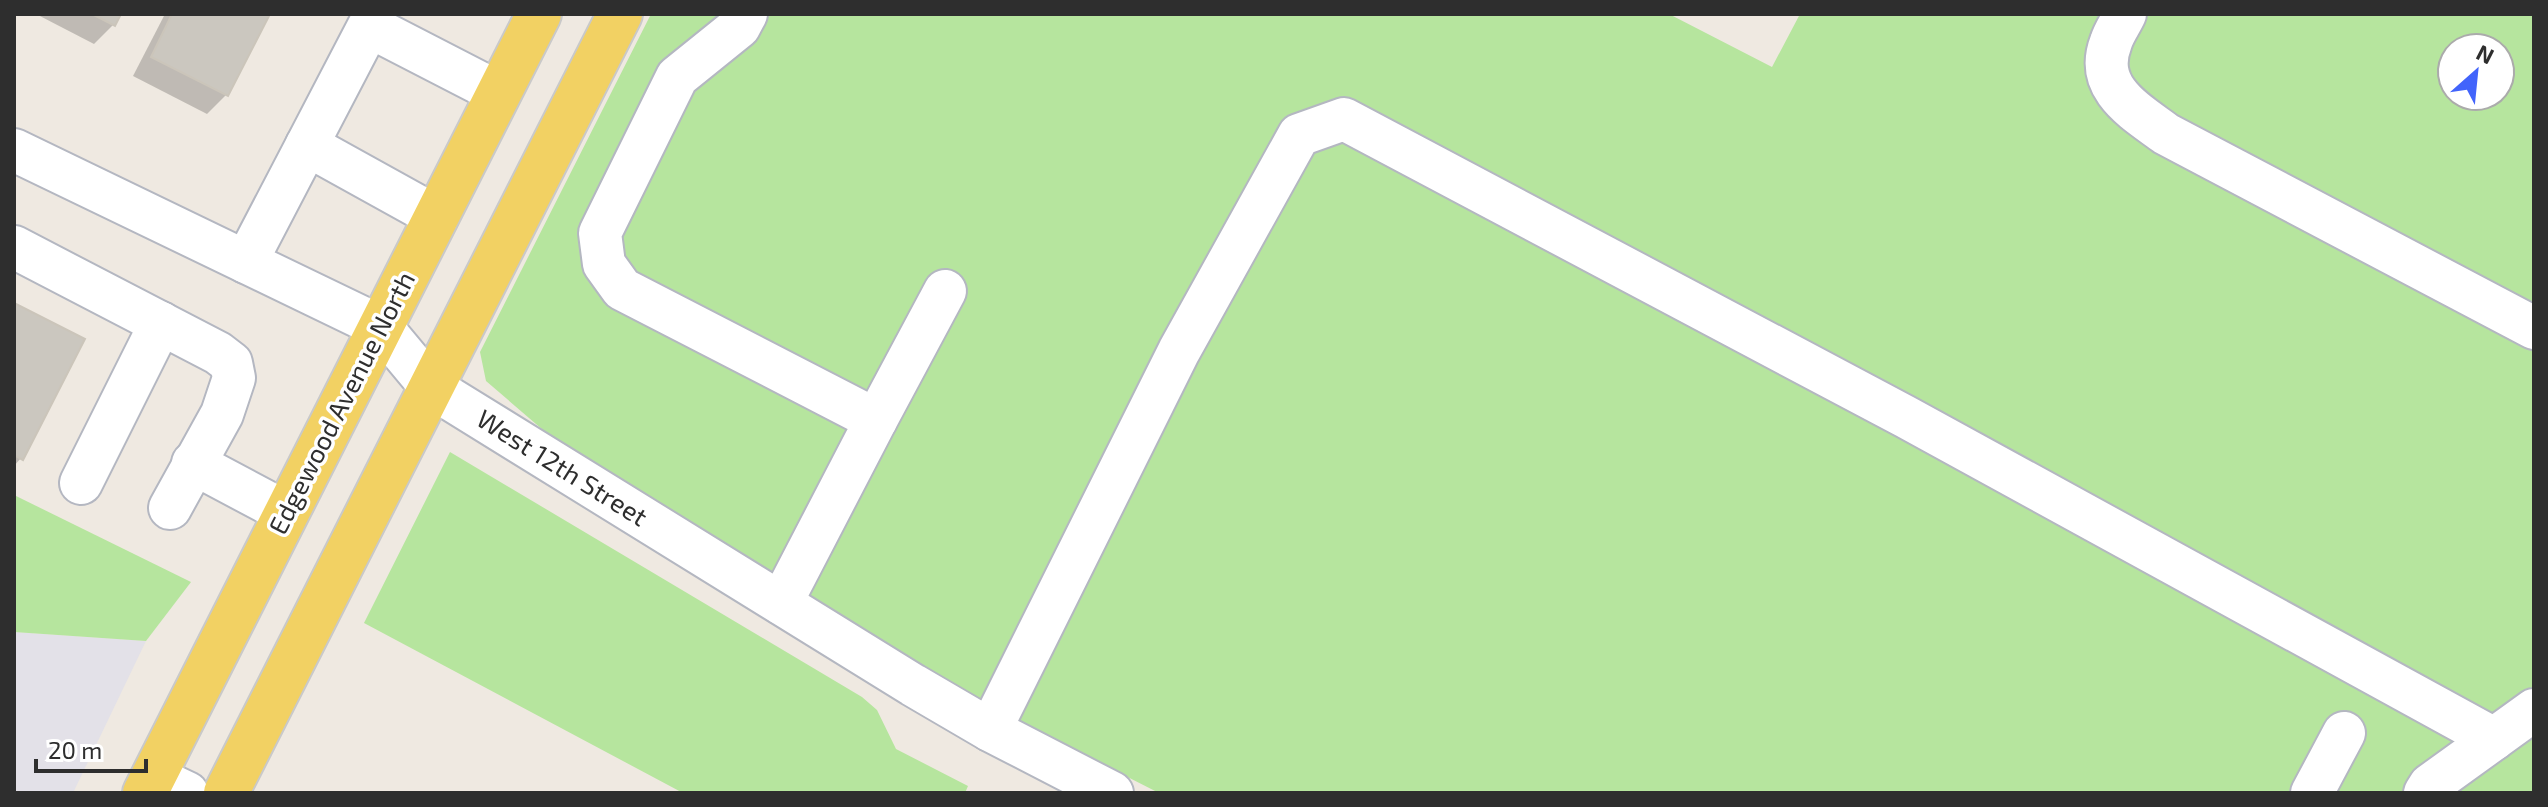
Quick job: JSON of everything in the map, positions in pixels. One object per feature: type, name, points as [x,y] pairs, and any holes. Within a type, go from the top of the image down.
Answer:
[{"type":"main road","name":"Edgewood Avenue North","points":[[162,788],[287,513],[539,14]]},
{"type":"main road","points":[[226,793],[620,14]]},
{"type":"street","points":[[746,14],[739,27],[677,77],[600,233],[604,264],[622,289],[876,420]]},
{"type":"street","points":[[2125,14],[2110,43],[2107,72],[2122,101],[2166,134],[2534,328]]},
{"type":"street","points":[[246,262],[369,26],[499,93]]},
{"type":"street","points":[[990,730],[1179,351],[1299,135],[1344,119],[1906,417],[2494,739]]},
{"type":"street","points":[[307,145],[437,217]]},
{"type":"street","name":"West 12th Street","points":[[14,150],[381,327],[431,387],[913,685],[990,730],[1112,793]]},
{"type":"street","points":[[14,247],[218,353],[231,363],[234,378],[222,414],[170,508]]},
{"type":"street","points":[[781,603],[945,291]]},
{"type":"street","points":[[81,483],[161,323]]},
{"type":"street","points":[[193,463],[287,513]]},
{"type":"street","points":[[2425,793],[2430,785],[2534,710]]},
{"type":"street","points":[[2312,793],[2344,733]]},
{"type":"shaded area","points":[[14,632],[146,641],[73,793],[14,793]]},
{"type":"green space","points":[[651,14],[1669,14],[1772,67],[1800,14],[2534,14],[2534,793],[1159,793],[994,709],[826,615],[564,448],[486,381],[480,352]]},
{"type":"green space","points":[[450,452],[862,697],[877,710],[896,749],[968,786],[965,793],[683,793],[364,623]]},
{"type":"green space","points":[[14,495],[191,582],[146,641],[14,632]]},
{"type":"building","points":[[92,14],[121,14],[115,26]]},
{"type":"building","points":[[172,14],[270,14],[228,96],[151,57]]},
{"type":"building","points":[[14,303],[85,339],[23,460],[14,455]]}]
